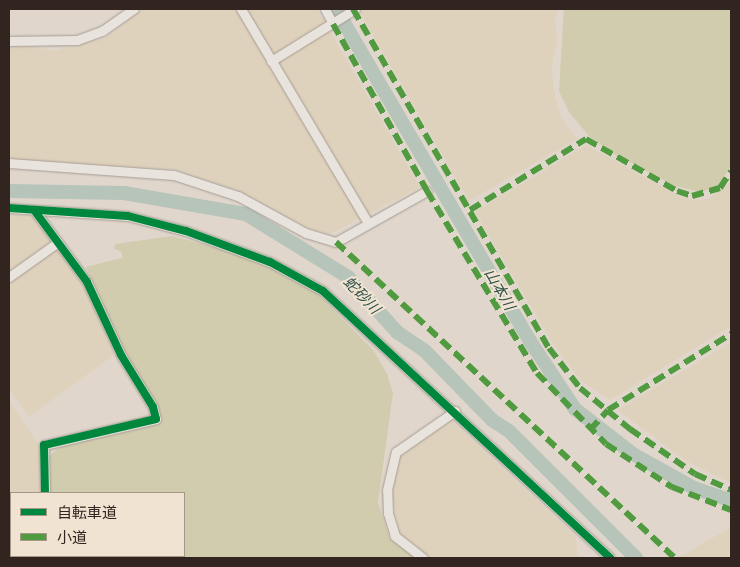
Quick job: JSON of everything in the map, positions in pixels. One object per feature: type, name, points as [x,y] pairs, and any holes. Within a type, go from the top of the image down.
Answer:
[{"type":"street","points":[[9,41],[78,40],[102,31],[134,9]]},
{"type":"street","points":[[241,9],[368,223]]},
{"type":"street","points":[[325,9],[334,23]]},
{"type":"street","points":[[271,61],[353,10]]},
{"type":"street","points":[[9,163],[174,175],[238,196],[306,233],[336,242],[427,191]]},
{"type":"street","points":[[9,208],[128,216],[194,233],[270,262],[323,291],[455,411],[610,558]]},
{"type":"street","points":[[34,210],[87,282],[121,355],[153,407],[156,419],[44,445],[45,492]]},
{"type":"street","points":[[9,277],[58,242]]},
{"type":"street","points":[[423,558],[395,536],[388,513],[387,490],[396,452],[455,411]]},
{"type":"shaded area","points":[[142,9],[317,9],[420,187],[330,234],[310,229],[240,191],[172,169],[9,160],[9,48],[24,45],[54,51],[106,38]]},
{"type":"shaded area","points":[[358,9],[558,9],[555,19],[557,41],[552,66],[554,92],[561,117],[577,139],[469,201]]},
{"type":"shaded area","points":[[564,9],[731,9],[731,165],[719,186],[701,192],[675,186],[614,154],[589,136],[569,112],[559,91]]},
{"type":"shaded area","points":[[586,145],[679,196],[693,200],[708,199],[731,182],[731,326],[610,400],[581,381],[552,342],[475,212]]},
{"type":"shaded area","points":[[9,214],[33,216],[85,286],[114,355],[29,417],[9,389]]},
{"type":"shaded area","points":[[172,236],[272,262],[315,291],[374,351],[387,374],[393,393],[378,502],[390,539],[419,558],[52,558],[185,557],[185,492],[48,492],[46,459],[60,447],[151,423],[161,412],[124,354],[86,267],[122,258],[122,252],[114,249],[115,244]]},
{"type":"shaded area","points":[[731,342],[731,483],[686,461],[618,410]]},
{"type":"shaded area","points":[[9,401],[39,445],[39,492],[10,492],[10,557],[33,558],[9,558]]},
{"type":"shaded area","points":[[451,420],[575,536],[579,558],[429,558],[399,533],[391,488],[398,453]]},
{"type":"shaded area","points":[[731,527],[731,558],[680,557]]},
{"type":"waterway","name":"山本川","points":[[336,9],[532,344],[575,409],[633,454],[694,488],[731,501]]},
{"type":"waterway","name":"蛇砂川","points":[[9,191],[124,193],[246,214],[348,277],[397,332],[425,351],[492,420],[509,431],[636,558]]},
{"type":"marked path","points":[[353,9],[549,348],[580,388],[630,429],[695,474],[731,490]]},
{"type":"marked path","points":[[333,24],[427,191],[537,373],[606,444],[672,487],[731,510]]},
{"type":"marked path","points":[[470,210],[586,139],[677,191],[692,196],[720,188],[731,171]]},
{"type":"marked path","points":[[336,242],[675,558]]},
{"type":"marked path","points":[[590,430],[608,410],[731,334]]},
{"type":"cycle path","points":[[9,208],[128,216],[186,231],[270,262],[323,291],[610,558]]},
{"type":"cycle path","points":[[34,210],[87,282],[121,355],[153,407],[156,419],[44,445],[45,492]]}]
